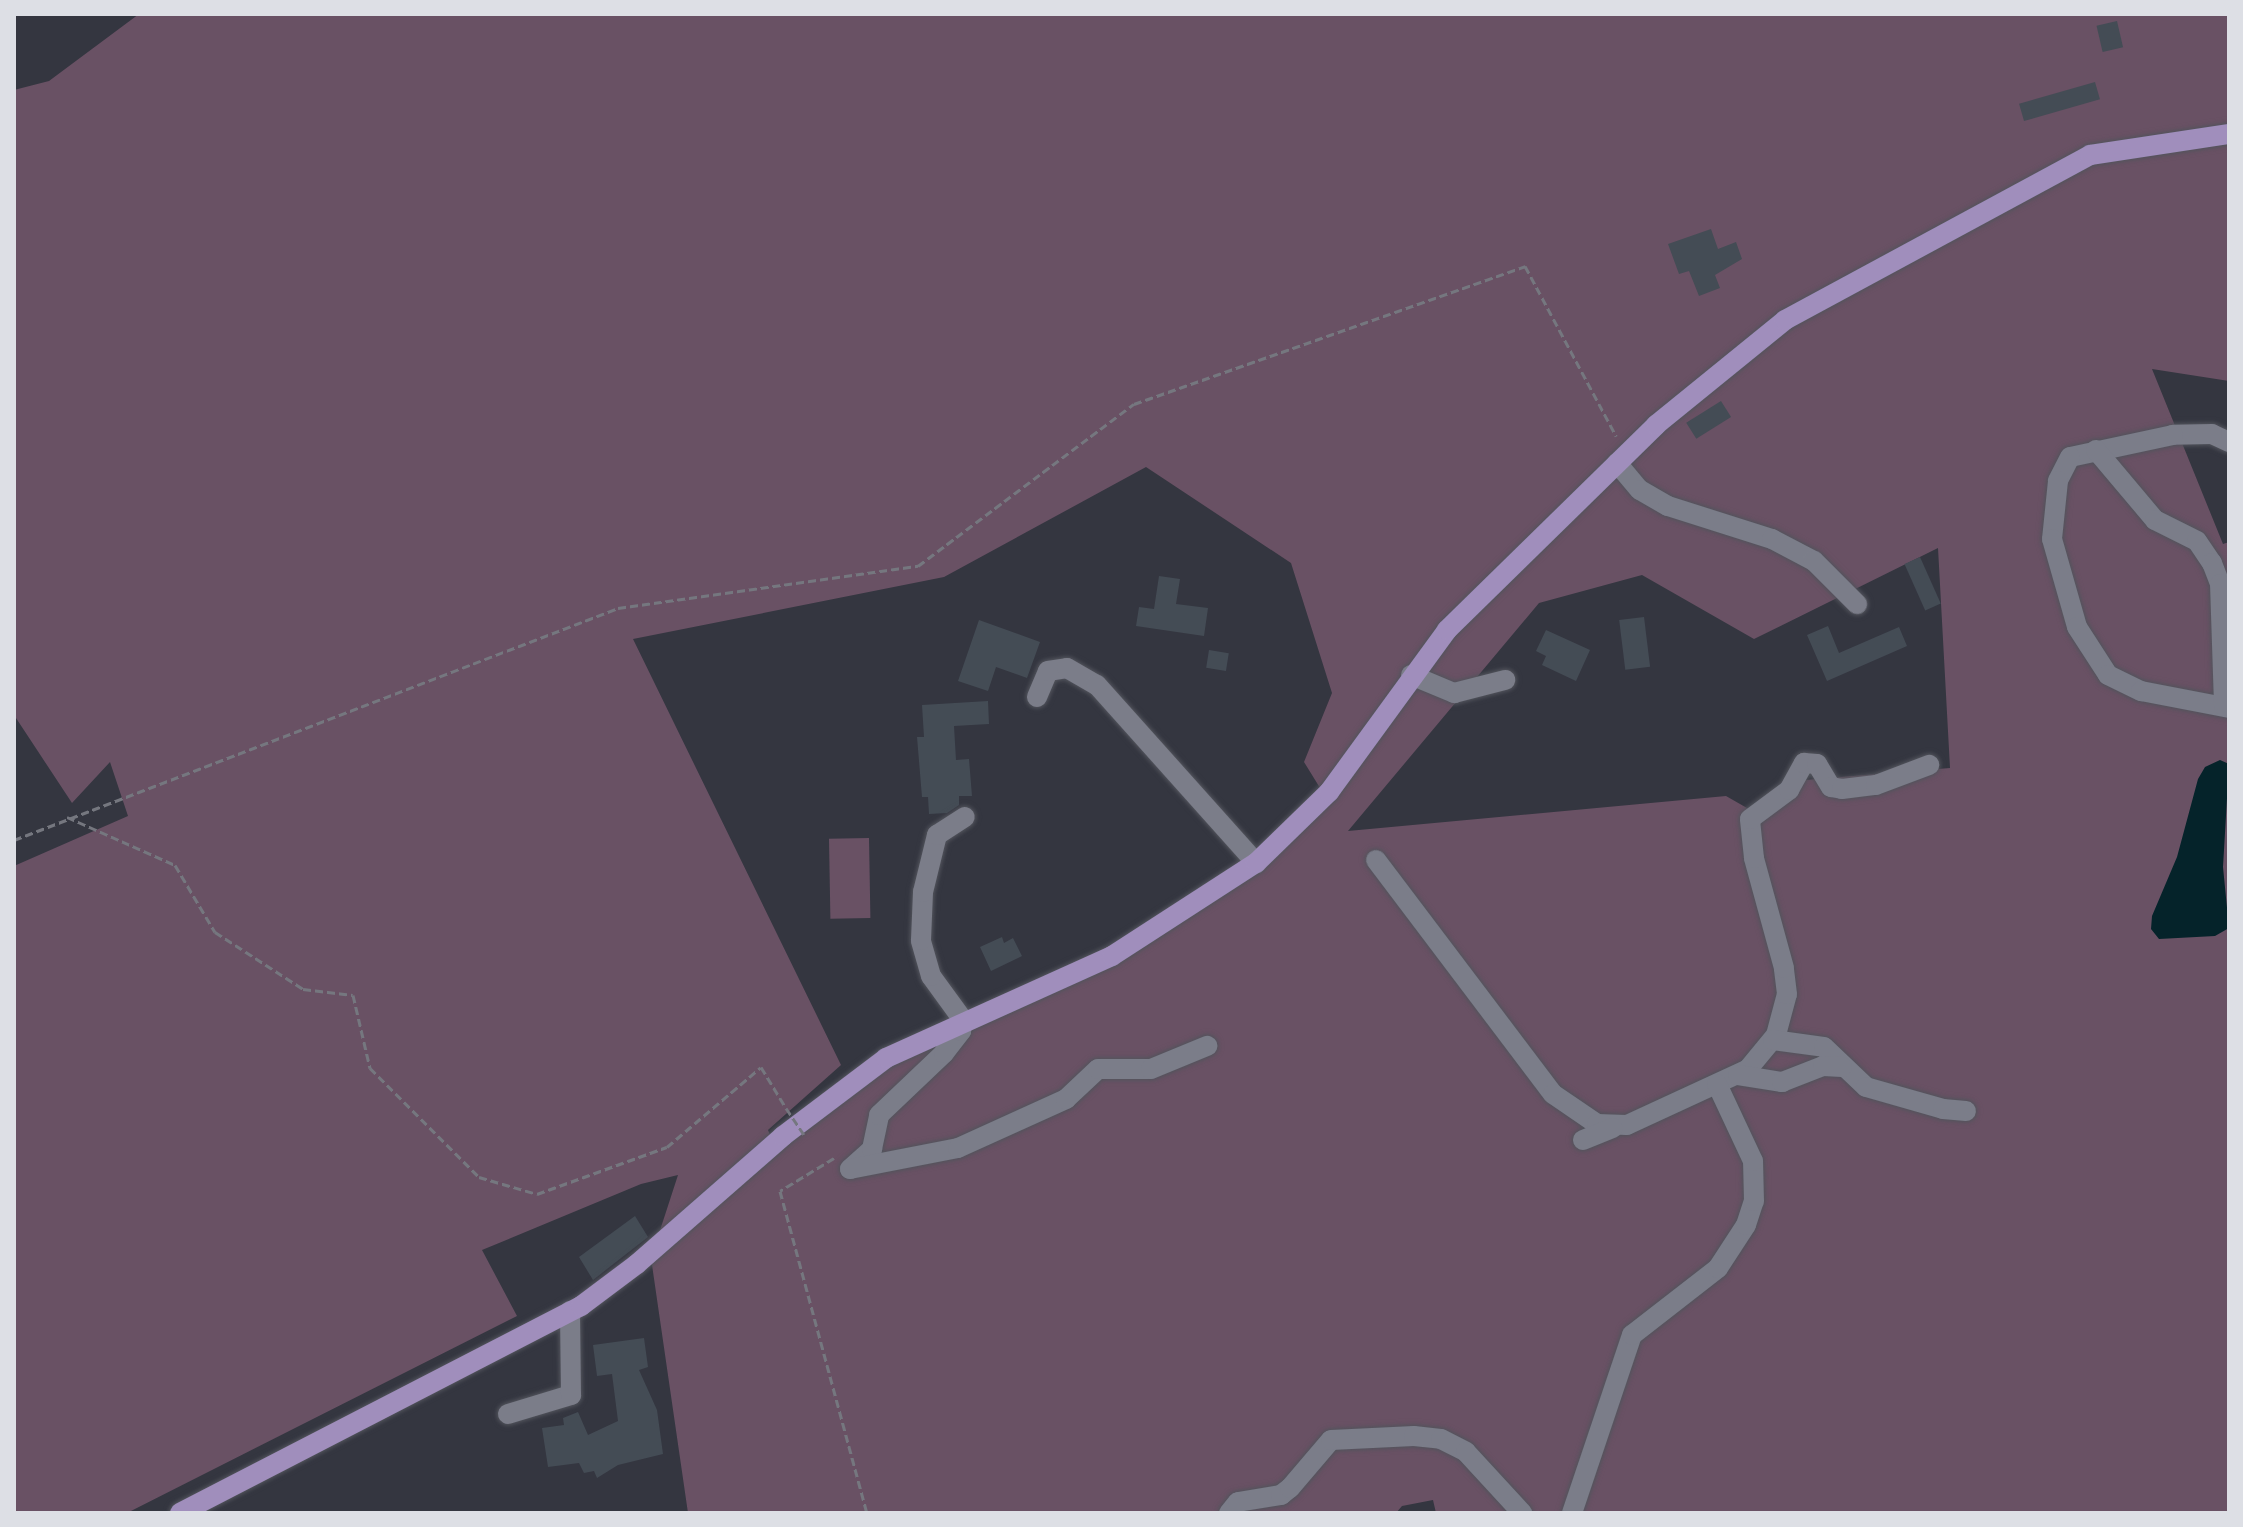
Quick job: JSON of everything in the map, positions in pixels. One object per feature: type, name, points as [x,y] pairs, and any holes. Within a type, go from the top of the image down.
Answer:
[{"type":"main road","points":[[180,1513],[570,1311],[628,1272],[853,1081],[963,1020],[1112,956],[1256,863],[1329,792],[1411,675],[1447,630],[1621,458],[1772,328],[2010,195],[2090,155],[2229,134]]},
{"type":"lane","points":[[2096,450],[2155,520],[2197,541],[2212,563],[2220,584],[2226,707],[2141,691],[2117,681],[2077,627],[2058,570],[2053,511],[2070,457],[2096,450],[2173,435],[2212,434],[2229,442]]},
{"type":"lane","points":[[1621,458],[1640,490],[1668,506],[1772,539],[1814,561],[1857,604]]},
{"type":"lane","points":[[1037,697],[1048,671],[1067,668],[1097,685],[1256,863]]},
{"type":"lane","points":[[1411,675],[1454,693],[1505,680]]},
{"type":"lane","points":[[1583,1140],[1648,1118],[1738,1075],[1762,1057],[1773,1040],[1785,1009],[1784,968],[1754,858],[1750,819],[1789,790],[1804,763],[1817,764],[1831,787],[1842,789],[1876,785],[1929,765]]},
{"type":"lane","points":[[965,817],[937,835],[923,892],[921,940],[931,976],[963,1020],[954,1043],[879,1115],[872,1149],[850,1169],[958,1148],[1066,1099],[1098,1069],[1151,1069],[1207,1046]]},
{"type":"lane","points":[[1376,860],[1553,1094],[1583,1117],[1613,1128]]},
{"type":"lane","points":[[1773,1040],[1810,1041],[1866,1087],[1943,1109],[1966,1111]]},
{"type":"lane","points":[[1738,1075],[1782,1082],[1823,1066],[1842,1067]]},
{"type":"lane","points":[[1572,1513],[1632,1335],[1718,1268],[1750,1213],[1753,1161],[1717,1084]]},
{"type":"lane","points":[[508,1414],[571,1395],[570,1311]]},
{"type":"lane","points":[[1229,1513],[1238,1502],[1281,1495],[1331,1440],[1414,1436],[1441,1439],[1466,1452],[1522,1513]]},
{"type":"path","points":[[14,840],[67,817],[618,608],[918,566],[1134,404],[1525,266],[1621,458]]},
{"type":"path","points":[[67,817],[175,865],[215,932],[303,989],[353,995],[370,1068],[479,1177],[537,1194],[667,1147],[761,1067],[804,1135],[816,1128]]},
{"type":"path","points":[[840,1154],[780,1191],[867,1513]]},
{"type":"shaded area","points":[[139,14],[2229,14],[2229,381],[2152,369],[2223,544],[2229,542],[2229,1513],[1436,1513],[1433,1500],[1402,1506],[1396,1513],[688,1513],[651,1258],[678,1175],[641,1184],[482,1250],[517,1316],[127,1513],[14,1513],[14,866],[128,816],[110,762],[72,803],[14,715],[14,90],[49,81]],"holes":[[[1146,467],[1291,563],[1332,693],[1304,762],[1325,796],[1134,944],[853,1081],[776,1149],[768,1130],[841,1065],[633,639],[944,577]],[[1938,548],[1950,768],[1793,781],[1754,812],[1726,796],[1348,831],[1539,603],[1642,575],[1754,639]]]},
{"type":"shaded area","points":[[869,838],[870,918],[830,919],[829,839]]},
{"type":"water","points":[[2220,760],[2229,764],[2223,867],[2229,928],[2215,936],[2159,939],[2151,929],[2152,916],[2177,857],[2198,779],[2205,767]]},
{"type":"building","points":[[2117,21],[2123,47],[2103,52],[2097,26]]},
{"type":"building","points":[[2095,82],[2100,99],[2024,121],[2019,104]]},
{"type":"building","points":[[1711,229],[1718,249],[1736,242],[1742,259],[1715,275],[1720,288],[1699,296],[1689,271],[1679,274],[1668,244]]},
{"type":"building","points":[[1721,401],[1731,417],[1696,439],[1686,423]]},
{"type":"building","points":[[1920,557],[1941,604],[1925,611],[1904,564]]},
{"type":"building","points":[[1159,576],[1180,579],[1176,604],[1208,608],[1204,636],[1136,626],[1139,607],[1154,609]]},
{"type":"building","points":[[1644,617],[1650,667],[1625,670],[1619,620]]},
{"type":"building","points":[[979,620],[1040,642],[1027,678],[996,667],[988,691],[958,681]]},
{"type":"building","points":[[1828,626],[1839,653],[1899,627],[1907,646],[1827,681],[1807,635]]},
{"type":"building","points":[[1546,630],[1590,650],[1576,681],[1542,665],[1546,656],[1536,651]]},
{"type":"building","points":[[1209,650],[1229,653],[1226,671],[1206,668]]},
{"type":"building","points":[[988,701],[989,724],[954,726],[956,760],[969,759],[972,796],[959,796],[959,805],[947,813],[929,814],[928,797],[922,797],[917,737],[924,737],[922,705]]},
{"type":"building","points":[[1002,937],[1004,943],[1013,938],[1022,956],[991,971],[980,947]]},
{"type":"building","points":[[635,1216],[648,1237],[593,1280],[579,1257]]},
{"type":"building","points":[[644,1338],[648,1367],[639,1370],[657,1410],[663,1454],[618,1465],[597,1478],[594,1471],[584,1473],[579,1463],[548,1467],[542,1428],[564,1425],[563,1418],[578,1412],[588,1435],[618,1421],[612,1374],[597,1376],[593,1345]]}]
